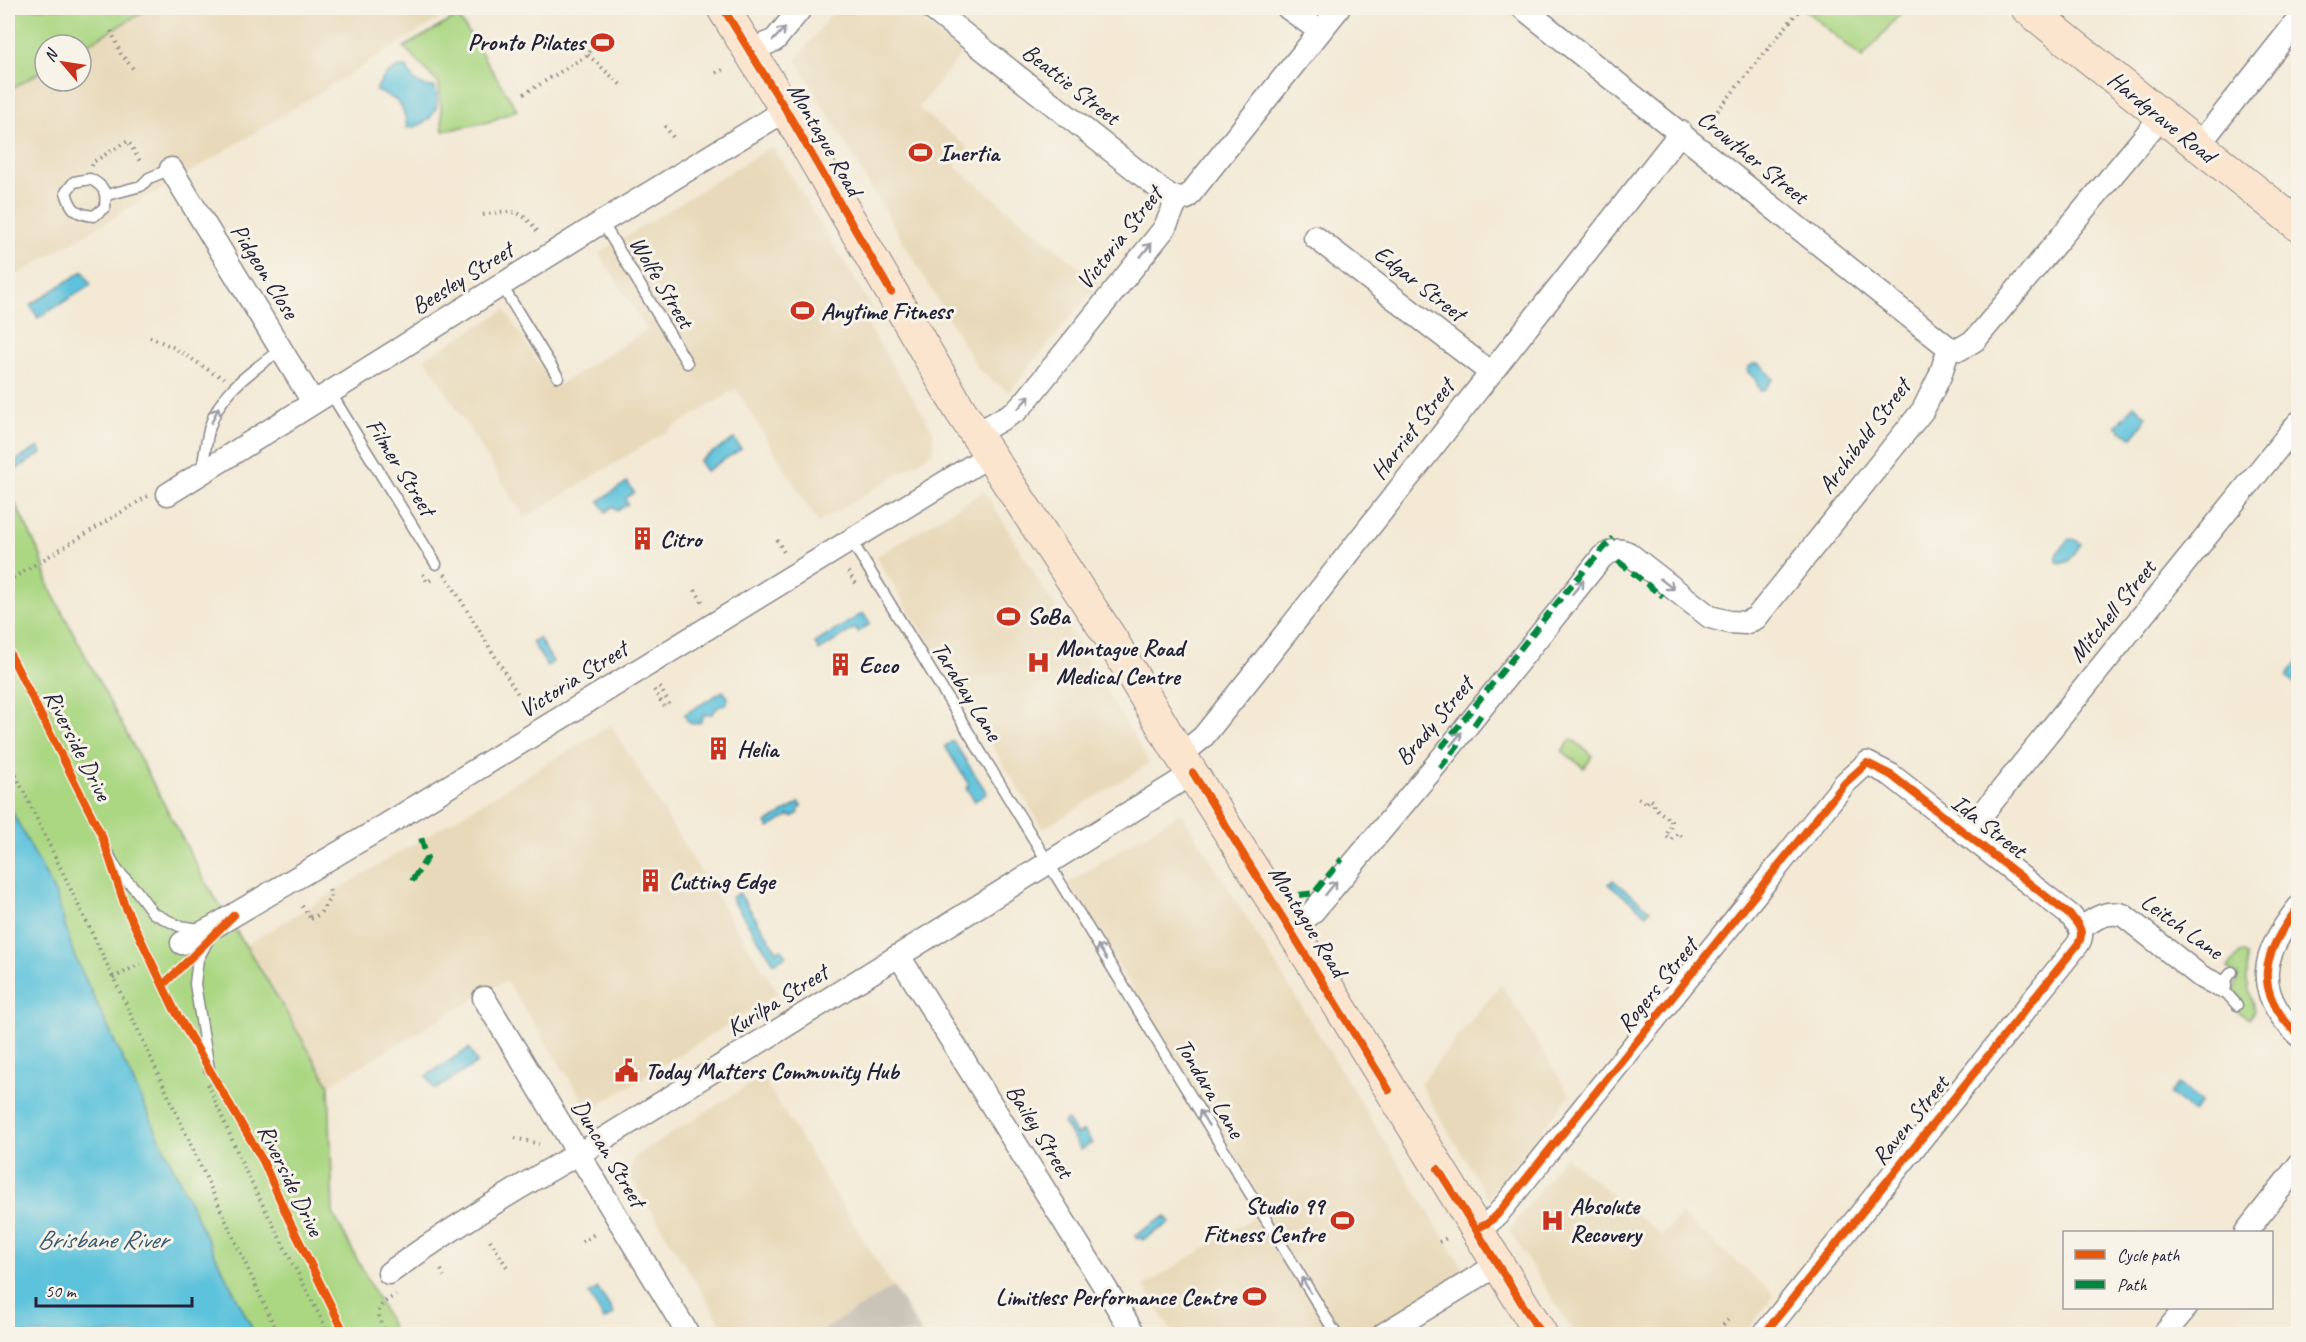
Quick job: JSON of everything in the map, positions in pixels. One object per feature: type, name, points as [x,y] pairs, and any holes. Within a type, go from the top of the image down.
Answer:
[{"type":"street","name":"Montague Road","points":[[723,8],[786,110],[983,445],[1103,627],[1289,928],[1462,1233],[1497,1265],[1541,1335]]},
{"type":"street","points":[[749,51],[775,40],[801,8]]},
{"type":"street","name":"Beattie Street","points":[[931,8],[1170,197],[1178,199]]},
{"type":"street","points":[[1288,8],[1320,31]]},
{"type":"street","name":"Victoria Street","points":[[182,944],[428,800],[851,540],[983,445],[1024,403],[1164,229],[1178,199],[1187,198],[1339,8]]},
{"type":"street","name":"Crowther Street","points":[[1523,8],[1949,348]]},
{"type":"street","name":"Hardgrave Road","points":[[2027,8],[2298,225]]},
{"type":"street","points":[[2198,146],[2298,20]]},
{"type":"street","name":"Beesley Street","points":[[162,493],[202,472],[786,110]]},
{"type":"street","points":[[1949,348],[1960,349],[1975,340],[2161,117]]},
{"type":"street","name":"Harriet Street","points":[[1187,764],[1203,737],[1681,132]]},
{"type":"street","name":"Pidgeon Close","points":[[171,169],[281,349],[321,397]]},
{"type":"street","name":"Edgar Street","points":[[1315,237],[1490,372]]},
{"type":"street","name":"Archibald Street","points":[[1620,550],[1628,553],[1710,617],[1745,623],[1756,618],[1923,410],[1940,376],[1949,348]]},
{"type":"street","name":"Mitchell Street","points":[[1967,833],[2298,423]]},
{"type":"street","name":"Brady Street","points":[[1289,928],[1311,914],[1436,765],[1602,557],[1609,552],[1620,550]]},
{"type":"street","name":"Ida Street","points":[[1868,763],[1891,775],[1967,833],[2071,916],[2080,929]]},
{"type":"street","name":"Rogers Street","points":[[1462,1233],[1488,1223],[1497,1215],[1845,783],[1868,763]]},
{"type":"street","name":"Kurilpa Street","points":[[389,1273],[432,1243],[1048,864],[1187,764]]},
{"type":"street","points":[[2298,908],[2279,935],[2266,969],[2268,991],[2284,1019],[2298,1035]]},
{"type":"street","name":"Leitch Lane","points":[[2080,929],[2100,916],[2112,913],[2123,915],[2130,918],[2200,976],[2226,979]]},
{"type":"street","name":"Raven Street","points":[[1764,1335],[2078,944],[2081,937],[2080,929]]},
{"type":"street","name":"Bailey Street","points":[[899,956],[1134,1335]]},
{"type":"street","name":"Duncan Street","points":[[484,998],[688,1335]]},
{"type":"street","points":[[2248,1231],[2298,1166]]},
{"type":"street","points":[[1384,1335],[1497,1265]]},
{"type":"street","points":[[2164,1335],[2185,1309]]},
{"type":"lane","points":[[107,195],[141,186],[149,178],[171,169]]},
{"type":"lane","name":"Wolfe Street","points":[[602,222],[687,363]]},
{"type":"lane","points":[[502,286],[558,377]]},
{"type":"lane","points":[[202,472],[210,428],[221,402],[238,382],[281,349]]},
{"type":"lane","name":"Filmer Street","points":[[321,397],[436,564]]},
{"type":"lane","name":"Tarabay Lane","points":[[851,540],[1034,837],[1048,864]]},
{"type":"lane","points":[[109,855],[117,870],[136,890],[146,906],[160,918],[184,928],[200,929],[215,926]]},
{"type":"lane","name":"Tondara Lane","points":[[1048,864],[1336,1335]]},
{"type":"lane","points":[[206,1072],[195,984],[198,959],[215,926]]},
{"type":"lane","points":[[2226,979],[2237,1005]]},
{"type":"path","points":[[1710,120],[1801,8]]},
{"type":"path","points":[[111,31],[121,54],[135,71]]},
{"type":"path","points":[[524,94],[588,55],[593,46]]},
{"type":"path","points":[[588,55],[621,85]]},
{"type":"path","points":[[716,73],[723,70]]},
{"type":"path","points":[[665,126],[675,140]]},
{"type":"path","points":[[90,171],[93,162],[128,141],[141,163]]},
{"type":"path","points":[[483,215],[500,211],[516,212],[528,218],[537,231]]},
{"type":"path","points":[[150,337],[175,348],[213,373],[225,378]]},
{"type":"path","points":[[8,571],[10,580],[162,493]]},
{"type":"path","points":[[777,540],[785,554]]},
{"type":"path","points":[[848,572],[857,585]]},
{"type":"path","points":[[695,590],[703,603]]},
{"type":"path","points":[[555,683],[560,690]]},
{"type":"path","points":[[654,690],[666,705],[660,687]]},
{"type":"path","points":[[8,759],[278,1335]]},
{"type":"path","points":[[1638,798],[1646,804],[1650,799],[1654,802],[1654,807],[1671,821],[1666,836],[1671,840],[1678,833],[1682,837]]},
{"type":"path","points":[[302,906],[312,920],[320,914],[331,896],[329,889]]},
{"type":"path","points":[[112,978],[140,964]]},
{"type":"path","points":[[179,1019],[206,1072],[245,1170],[329,1335]]},
{"type":"path","points":[[179,1019],[190,1043]]},
{"type":"path","points":[[206,1072],[218,1083]]},
{"type":"path","points":[[515,1138],[539,1144]]},
{"type":"path","points":[[582,1242],[596,1233]]},
{"type":"path","points":[[1439,1242],[1462,1233]]},
{"type":"path","points":[[489,1240],[507,1267]]},
{"type":"path","points":[[441,1270],[444,1276]]},
{"type":"path","points":[[386,1335],[378,1310],[382,1303],[396,1295]]},
{"type":"path","points":[[1715,1335],[1728,1320]]},
{"type":"path","points":[[374,1335],[378,1332],[380,1335]]},
{"type":"shaded area","points":[[150,8],[457,8],[207,162],[8,280],[8,91],[33,76],[33,93],[93,93],[93,41]]},
{"type":"shaded area","points":[[836,8],[906,8],[963,52],[918,108],[968,148],[954,166],[1099,283],[1009,392],[979,370],[796,60]]},
{"type":"shaded area","points":[[772,146],[872,307],[861,314],[933,431],[934,447],[928,456],[818,523],[736,389],[525,518],[425,358],[505,310],[554,388],[647,330],[599,253]]},
{"type":"shaded area","points":[[984,491],[1150,763],[1043,829],[876,557]]},
{"type":"shaded area","points":[[611,725],[778,993],[590,1111],[506,980],[329,1085],[246,945]]},
{"type":"shaded area","points":[[1181,812],[1465,1271],[1364,1334],[1173,1334],[1144,1286],[1267,1209],[1068,883]]},
{"type":"shaded area","points":[[1501,984],[1570,1095],[1488,1198],[1420,1084]]},
{"type":"shaded area","points":[[762,1077],[893,1287],[816,1334],[728,1334],[629,1175],[634,1157]]},
{"type":"shaded area","points":[[1565,1156],[1662,1236],[1680,1214],[1775,1295],[1744,1334],[1575,1334],[1509,1230]]},
{"type":"shaded area","points":[[893,1287],[922,1334],[816,1334],[890,1289]]},
{"type":"green space","points":[[8,8],[150,8],[93,41],[93,33],[33,33],[33,76],[8,91]]},
{"type":"green space","points":[[1905,8],[1862,58],[1804,9]]},
{"type":"green space","points":[[458,16],[517,110],[488,122],[443,131],[439,84],[404,47]]},
{"type":"green space","points":[[8,489],[41,556],[49,587],[206,883],[329,1085],[333,1213],[396,1334],[255,1334],[204,1233],[74,955],[56,895],[8,804]]},
{"type":"green space","points":[[1572,739],[1593,756],[1584,768],[1562,751]]},
{"type":"green space","points":[[2243,952],[2247,956],[2247,981],[2254,1011],[2249,1019],[2235,1009],[2242,1000],[2234,990],[2238,976],[2228,968]]},
{"type":"water","points":[[399,67],[407,67],[417,82],[435,87],[437,102],[432,115],[415,127],[407,128],[402,108],[395,100],[376,91],[385,76]]},
{"type":"water","points":[[83,271],[91,285],[38,318],[30,305]]},
{"type":"water","points":[[1753,364],[1760,364],[1773,379],[1764,390],[1760,391],[1755,379],[1747,371]]},
{"type":"water","points":[[2134,405],[2146,416],[2142,426],[2132,438],[2116,426]]},
{"type":"water","points":[[734,439],[741,449],[706,471],[699,461]]},
{"type":"water","points":[[38,447],[42,453],[9,474],[8,466]]},
{"type":"water","points":[[627,482],[634,492],[625,499],[628,504],[617,511],[613,506],[606,512],[599,501]]},
{"type":"water","points":[[2070,539],[2081,544],[2069,561],[2060,564],[2057,562],[2057,553]]},
{"type":"water","points":[[863,613],[870,624],[858,632],[855,628],[819,651],[815,643]]},
{"type":"water","points":[[539,638],[553,662],[547,666],[532,642]]},
{"type":"water","points":[[2298,661],[2298,687],[2286,677]]},
{"type":"water","points":[[723,691],[728,697],[727,703],[718,707],[712,714],[704,715],[701,722],[692,724],[687,720],[685,714]]},
{"type":"water","points":[[953,741],[987,793],[975,801],[966,788],[969,785],[945,746]]},
{"type":"water","points":[[799,803],[802,807],[798,810],[799,813],[792,817],[790,815],[769,828],[766,823]]},
{"type":"water","name":"Brisbane River","points":[[8,804],[56,895],[74,955],[204,1233],[255,1334],[8,1334]]},
{"type":"water","points":[[1613,880],[1650,910],[1646,914],[1609,884]]},
{"type":"water","points":[[739,893],[777,951],[782,949],[786,956],[774,963],[731,898]]},
{"type":"water","points":[[469,1048],[477,1063],[435,1090],[426,1076]]},
{"type":"water","points":[[2178,1084],[2201,1102],[2193,1112],[2170,1094]]},
{"type":"water","points":[[1067,1120],[1077,1135],[1084,1131],[1092,1143],[1081,1150],[1063,1123]]},
{"type":"water","points":[[1166,1216],[1170,1223],[1142,1240],[1141,1237],[1137,1239],[1135,1235]]},
{"type":"water","points":[[598,1288],[614,1314],[604,1320],[589,1294]]},
{"type":"marked path","points":[[1441,748],[1569,588],[1613,538]]},
{"type":"marked path","points":[[1618,561],[1663,597]]},
{"type":"marked path","points":[[1474,725],[1483,712]]},
{"type":"marked path","points":[[1440,768],[1462,741]]},
{"type":"marked path","points":[[412,881],[427,858],[420,834]]},
{"type":"marked path","points":[[1299,895],[1314,893],[1342,859]]},
{"type":"cycle path","points":[[723,8],[786,110],[891,292]]},
{"type":"cycle path","name":"Riverside Drive","points":[[8,650],[102,836],[125,906],[174,1009],[263,1161],[287,1216],[345,1334]]},
{"type":"cycle path","points":[[1476,1229],[1497,1215],[1845,783],[1867,763],[1891,775],[2071,916],[2079,926],[2081,936],[2078,944],[1764,1334]]},
{"type":"cycle path","points":[[1193,773],[1389,1090]]},
{"type":"cycle path","points":[[2298,908],[2276,941],[2267,972],[2268,987],[2273,1003],[2283,1019],[2298,1035]]},
{"type":"cycle path","points":[[163,985],[234,915]]},
{"type":"cycle path","points":[[1438,1169],[1541,1334]]},
{"type":"place","name":"Pronto Pilates","points":[[603,42]]},
{"type":"place","name":"Inertia","points":[[921,153]]},
{"type":"place","name":"Anytime Fitness","points":[[803,311]]},
{"type":"place","name":"Citro","points":[[642,539]]},
{"type":"place","name":"SoBa","points":[[1009,616]]},
{"type":"place","name":"Montague Road Medical Centre","points":[[1038,662]]},
{"type":"place","name":"Ecco","points":[[841,665]]},
{"type":"place","name":"Helia","points":[[719,749]]},
{"type":"place","name":"Cutting Edge","points":[[651,881]]},
{"type":"place","name":"Today Matters Community Hub","points":[[627,1071]]},
{"type":"place","name":"Studio 99 Fitness Centre","points":[[1342,1220]]},
{"type":"place","name":"Absolute Recovery","points":[[1552,1220]]},
{"type":"place","name":"Limitless Performance Centre","points":[[1254,1297]]}]
